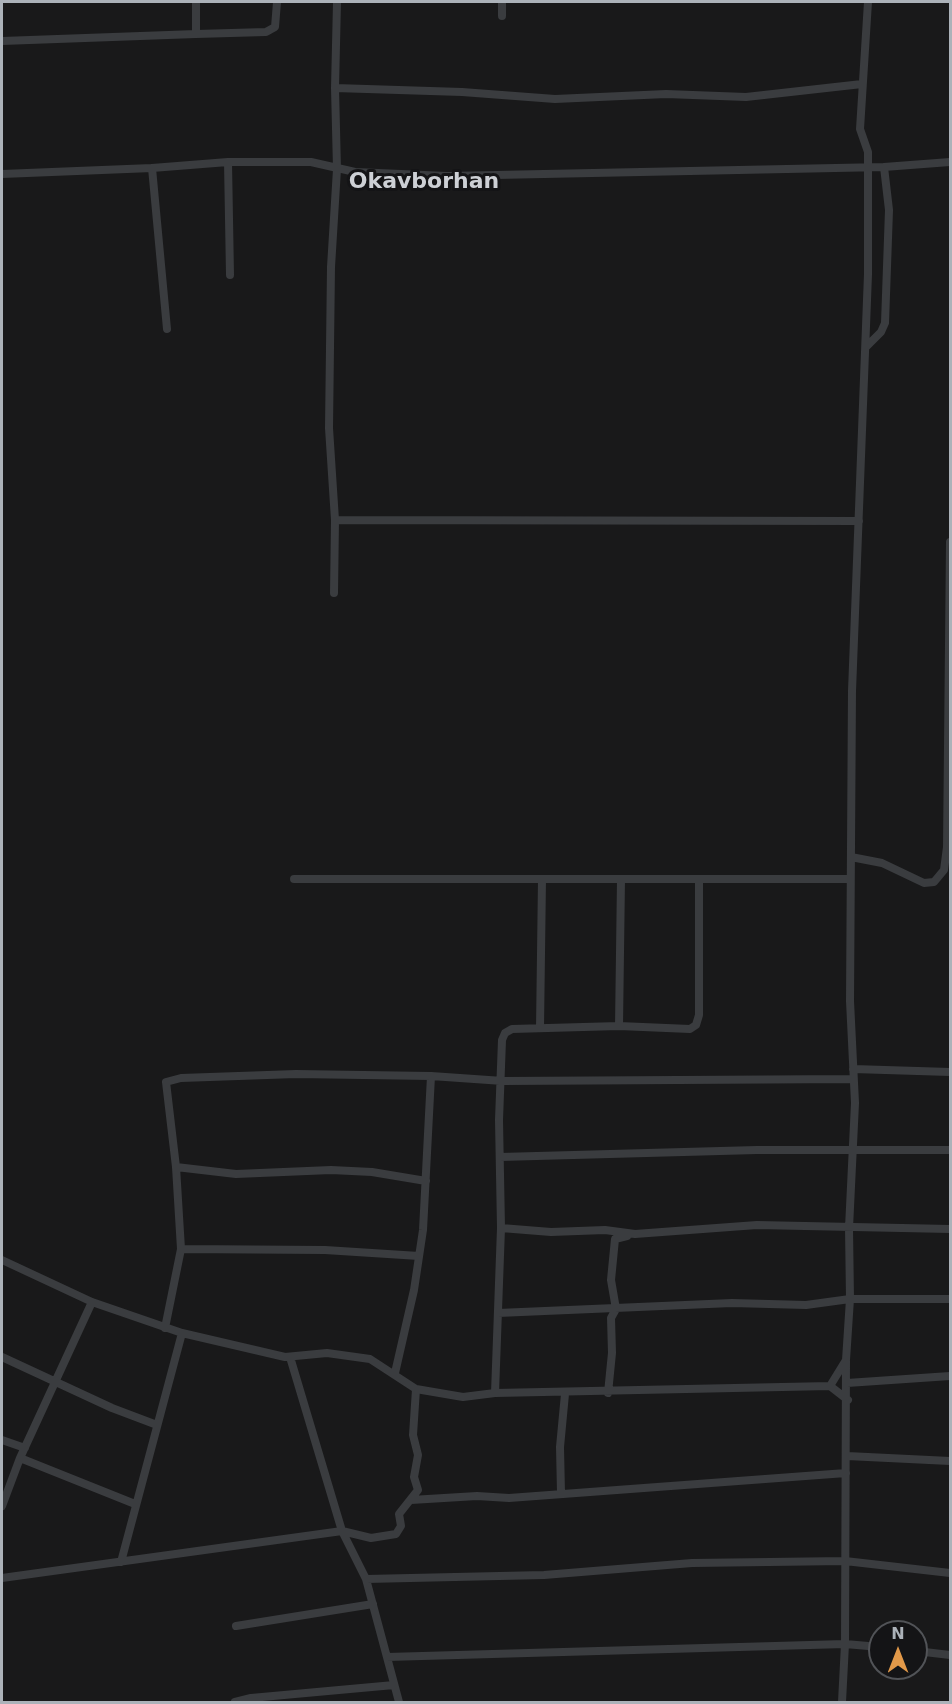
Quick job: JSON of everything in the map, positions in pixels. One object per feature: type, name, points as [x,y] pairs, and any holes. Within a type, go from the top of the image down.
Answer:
[{"type":"street","points":[[196,2],[196,34]]},
{"type":"street","points":[[2,41],[266,32],[275,27],[277,2]]},
{"type":"street","points":[[334,593],[334,520],[329,428],[331,267],[337,169],[335,88],[337,2]]},
{"type":"street","points":[[502,2],[502,16]]},
{"type":"street","points":[[842,1702],[845,1644],[848,1400],[846,1360],[850,1299],[849,1228],[854,1079],[850,1001],[852,691],[866,346],[868,152],[860,129],[868,2]]},
{"type":"street","points":[[335,88],[462,92],[555,99],[666,94],[746,97],[862,84]]},
{"type":"street","points":[[228,162],[230,275]]},
{"type":"street","points":[[2,174],[152,168],[228,162],[310,162],[337,169],[447,176],[884,166],[951,162]]},
{"type":"street","points":[[866,346],[881,332],[885,323],[889,210],[884,166]]},
{"type":"street","points":[[152,168],[166,329]]},
{"type":"street","points":[[334,520],[859,521]]},
{"type":"street","points":[[851,857],[882,863],[924,883],[934,882],[944,870],[947,847],[951,542]]},
{"type":"street","points":[[294,879],[850,879]]},
{"type":"street","points":[[540,1028],[542,879]]},
{"type":"street","points":[[619,1026],[621,879]]},
{"type":"street","points":[[495,1393],[501,1228],[500,1157],[504,1033],[512,1029],[619,1026],[690,1029],[696,1025],[699,1016],[699,879]]},
{"type":"street","points":[[853,1069],[951,1072]]},
{"type":"street","points":[[165,1328],[181,1249],[176,1167],[166,1082],[181,1078],[296,1074],[431,1076],[502,1081],[854,1079]]},
{"type":"street","points":[[395,1373],[419,1256],[426,1181],[431,1076]]},
{"type":"street","points":[[500,1157],[852,1149],[951,1150]]},
{"type":"street","points":[[176,1167],[236,1174],[331,1170],[372,1172],[426,1181]]},
{"type":"street","points":[[501,1228],[551,1232],[605,1230],[635,1234],[746,1226],[951,1229]]},
{"type":"street","points":[[608,1393],[612,1353],[611,1318],[616,1309],[611,1280],[615,1239],[622,1236],[679,1231],[741,1229]]},
{"type":"street","points":[[181,1249],[325,1250],[419,1256]]},
{"type":"street","points":[[2,1260],[92,1302],[182,1334],[290,1357],[327,1353],[370,1359],[395,1373],[416,1389],[463,1397],[495,1393],[565,1394],[830,1386],[848,1400]]},
{"type":"street","points":[[498,1313],[732,1303],[806,1305],[850,1299],[951,1299]]},
{"type":"street","points":[[2,1506],[20,1458],[92,1302]]},
{"type":"street","points":[[121,1562],[182,1334]]},
{"type":"street","points":[[2,1357],[56,1383],[157,1425]]},
{"type":"street","points":[[290,1357],[342,1531],[366,1579],[399,1702]]},
{"type":"street","points":[[830,1386],[846,1360]]},
{"type":"street","points":[[847,1383],[951,1376]]},
{"type":"street","points":[[2,1578],[342,1531],[371,1538],[396,1534],[401,1526],[399,1514],[418,1490],[414,1477],[418,1455],[413,1435],[416,1389]]},
{"type":"street","points":[[561,1493],[561,1437],[565,1394]]},
{"type":"street","points":[[2,1440],[25,1448]]},
{"type":"street","points":[[847,1456],[951,1461]]},
{"type":"street","points":[[20,1458],[135,1504]]},
{"type":"street","points":[[411,1500],[469,1496],[509,1498],[846,1473]]},
{"type":"street","points":[[366,1579],[544,1575],[692,1563],[845,1561],[951,1573]]},
{"type":"street","points":[[236,1626],[373,1604]]},
{"type":"street","points":[[387,1657],[845,1644],[868,1646]]},
{"type":"street","points":[[928,1652],[951,1655]]},
{"type":"street","points":[[235,1702],[251,1698],[394,1685]]},
{"type":"street","points":[[306,1694],[308,1702]]},
{"type":"district","name":"Okavborhan","points":[[424,182]]}]
